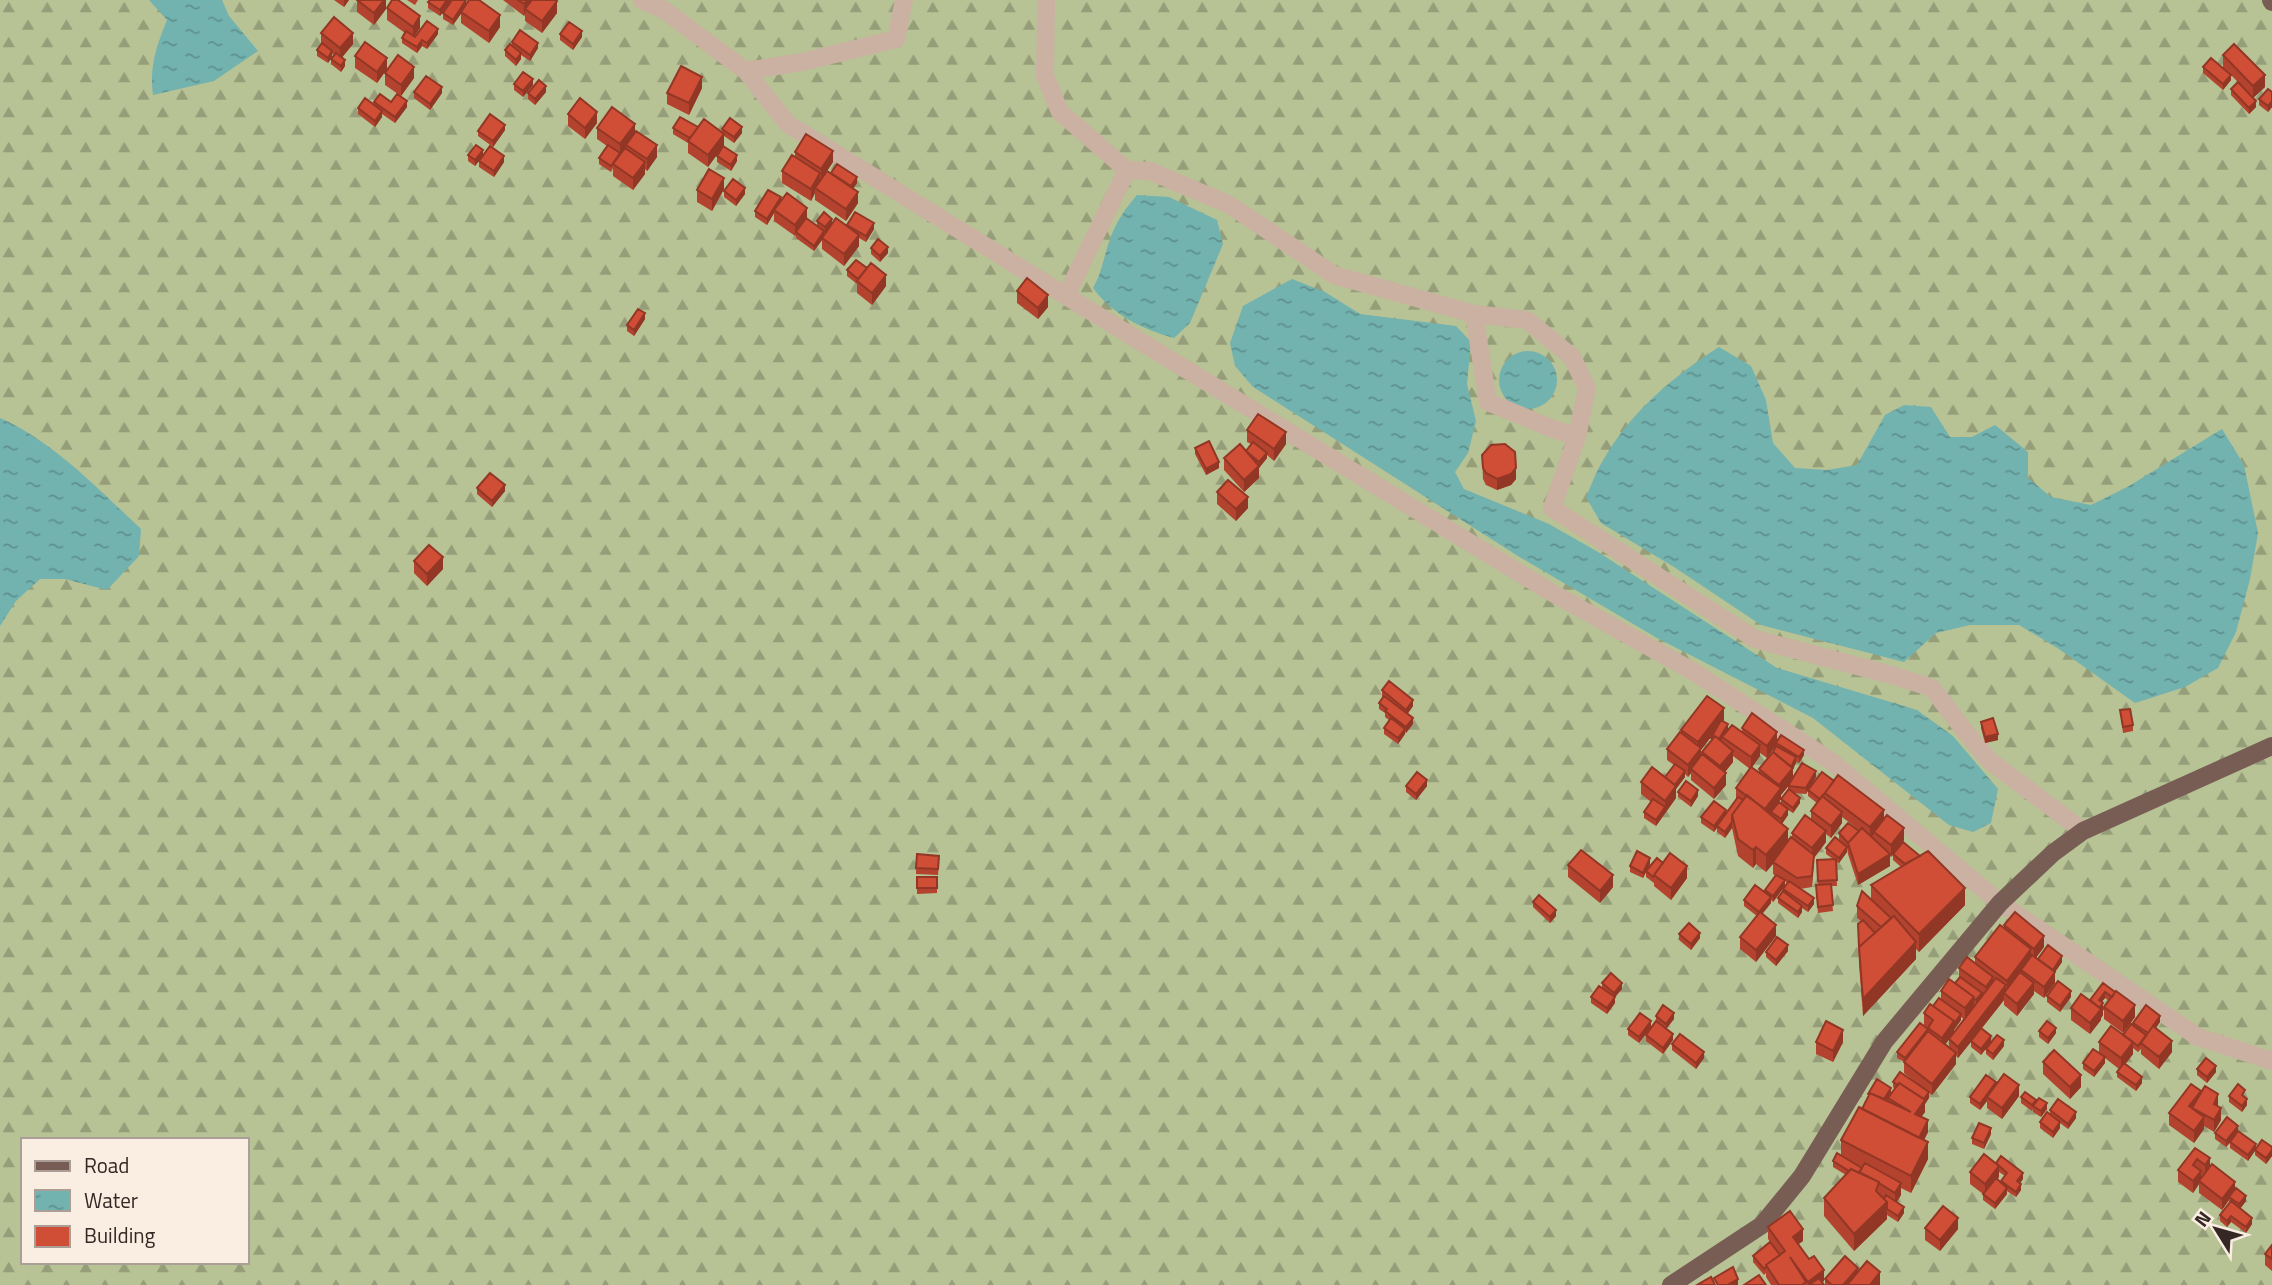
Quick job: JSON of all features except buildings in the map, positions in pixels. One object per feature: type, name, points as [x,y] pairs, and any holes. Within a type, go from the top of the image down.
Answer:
[{"type":"main road","points":[[1671,1285],[1762,1226],[1802,1176],[1884,1042],[2000,903],[2053,853],[2083,831],[2272,746]]},
{"type":"street","points":[[642,0],[664,10],[746,71],[788,124],[1549,591],[1694,672],[1832,761],[2000,903],[2198,1037],[2272,1061]]},
{"type":"street","points":[[746,71],[802,62],[896,39],[904,0]]},
{"type":"street","points":[[1046,0],[1045,76],[1060,113],[1127,170],[1150,171],[1230,205],[1334,275],[1474,314],[1527,320],[1572,357],[1587,388],[1577,437],[1552,508],[1755,639],[1932,688],[1990,761],[2083,831]]},
{"type":"street","points":[[1066,296],[1127,170]]},
{"type":"street","points":[[1474,314],[1488,402],[1577,437]]},
{"type":"green space","points":[[0,0],[2272,0],[2272,1285],[0,1285]]},
{"type":"water","points":[[149,0],[222,0],[229,16],[258,51],[214,81],[153,95],[153,65],[167,20]]},
{"type":"water","points":[[1137,195],[1169,197],[1217,220],[1223,244],[1190,323],[1174,338],[1129,320],[1101,298],[1093,288],[1115,227]]},
{"type":"water","points":[[1292,279],[1325,292],[1360,314],[1456,326],[1471,342],[1467,384],[1476,421],[1468,453],[1455,472],[1464,489],[1549,524],[1598,552],[1777,668],[1917,710],[1953,736],[1998,789],[1991,823],[1973,832],[1949,825],[1813,718],[1657,638],[1518,556],[1253,387],[1235,366],[1230,343],[1243,306]]},
{"type":"water","points":[[1719,347],[1751,366],[1766,400],[1773,443],[1795,468],[1827,470],[1857,465],[1885,415],[1904,405],[1931,407],[1950,437],[1972,437],[1995,425],[2028,452],[2028,478],[2051,497],[2091,505],[2129,486],[2222,429],[2244,465],[2258,533],[2250,579],[2236,632],[2218,668],[2185,687],[2135,703],[2059,649],[2019,625],[1970,625],[1936,633],[1904,662],[1761,625],[1674,567],[1601,523],[1586,497],[1616,440],[1656,395]]},
{"type":"water","points":[[1528,351],[1539,353],[1552,364],[1557,380],[1555,391],[1544,404],[1528,409],[1517,407],[1504,396],[1499,380],[1501,369],[1512,356]]},
{"type":"water","points":[[0,418],[57,453],[141,529],[139,556],[107,590],[65,579],[40,579],[16,601],[0,626]]}]
